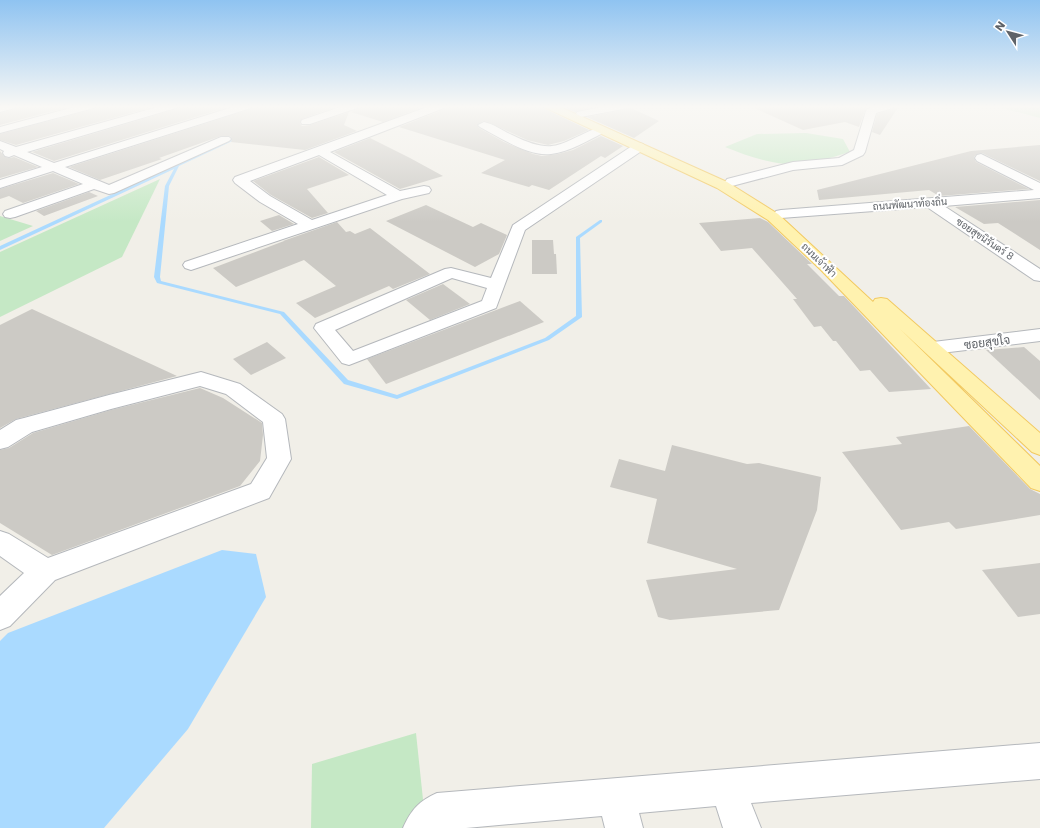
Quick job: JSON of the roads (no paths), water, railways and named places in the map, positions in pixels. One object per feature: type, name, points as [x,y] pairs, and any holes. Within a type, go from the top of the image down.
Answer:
[{"type":"main road","name":"ถนนเจ้าฟ้า","points":[[634,145],[722,185],[773,217],[832,273],[1040,481]]},
{"type":"main road","name":"ถนนเจ้าฟ้า","points":[[649,145],[732,182],[781,214],[933,348],[1040,446]]},
{"type":"street","points":[[0,145],[52,168],[109,190],[212,145]]},
{"type":"street","points":[[0,156],[39,145]]},
{"type":"street","points":[[0,184],[126,145]]},
{"type":"street","points":[[310,225],[265,199],[240,180],[337,145]]},
{"type":"street","points":[[523,145],[530,148],[549,151],[568,145]]},
{"type":"street","points":[[732,182],[793,166],[842,161],[859,152],[861,145]]},
{"type":"street","points":[[497,285],[451,273],[323,328],[349,360],[490,304],[497,285],[518,228],[639,147]]},
{"type":"street","points":[[320,151],[398,196]]},
{"type":"street","points":[[981,158],[1040,193]]},
{"type":"street","points":[[10,214],[95,184]]},
{"type":"street","points":[[191,265],[398,196],[424,190]]},
{"type":"street","name":"ถนนพัฒนาท้องถิ่น","points":[[781,214],[1040,193]]},
{"type":"street","name":"ซอยสุขนิรันดร์ 8","points":[[929,202],[1040,276]]},
{"type":"street","name":"ซอยสุขใจ","points":[[933,348],[1040,335]]},
{"type":"street","points":[[0,441],[24,426],[201,379],[233,389],[274,419],[278,459],[260,492],[45,571],[0,616]]},
{"type":"street","points":[[0,542],[45,571]]},
{"type":"street","points":[[422,828],[437,812],[620,813],[727,787],[1040,761]]},
{"type":"street","points":[[727,787],[742,828]]},
{"type":"water","points":[[222,550],[256,554],[266,597],[188,729],[104,828],[0,828],[0,641],[8,633]]},
{"type":"waterway","points":[[178,165],[223,145]]},
{"type":"waterway","points":[[0,248],[178,165]]},
{"type":"waterway","points":[[178,165],[167,186],[157,277],[159,282],[282,313],[346,382],[397,397],[547,339],[579,317],[578,237],[600,221]]}]
